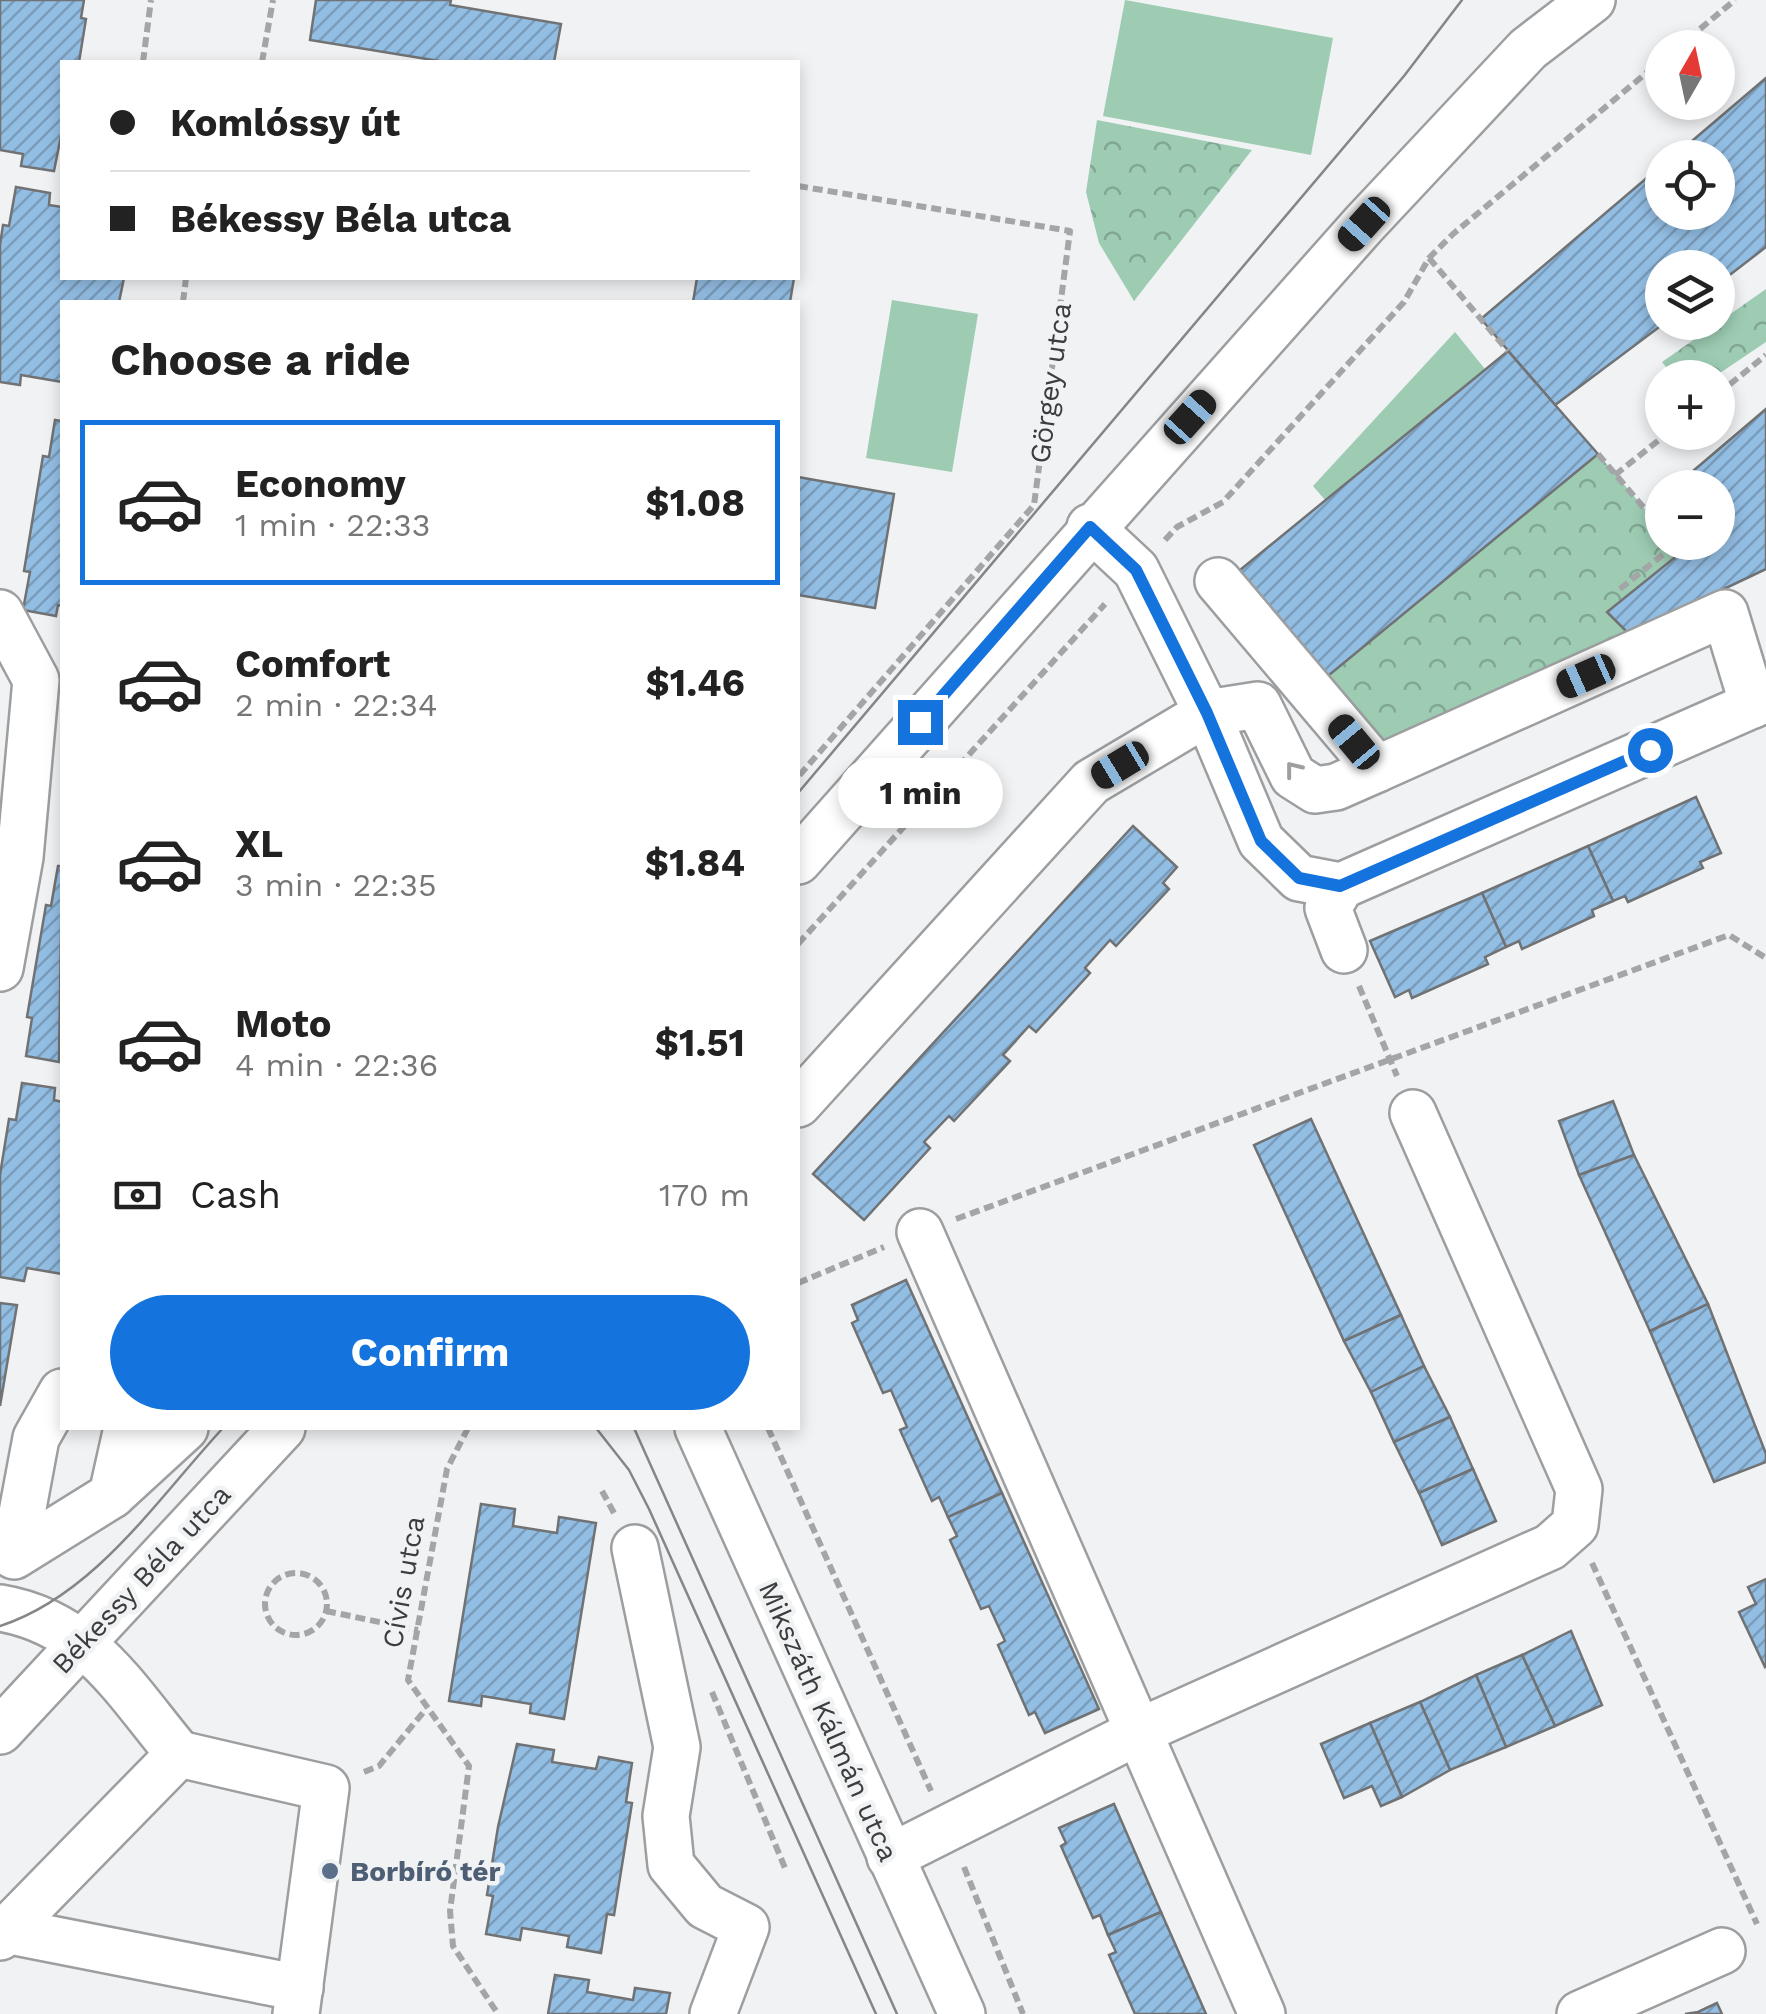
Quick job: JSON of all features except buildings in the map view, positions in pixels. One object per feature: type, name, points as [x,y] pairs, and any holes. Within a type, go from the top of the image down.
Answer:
[{"type":"street","points":[[800,860],[1090,527],[1528,49],[1592,0]]},
{"type":"street","points":[[800,1102],[1091,782],[1207,713],[1258,704],[1293,776],[1315,790],[1336,787],[1725,614],[1760,702],[1340,886],[1299,878],[1261,841],[1207,713],[1136,570],[1090,527]]},
{"type":"street","points":[[1218,581],[1377,769]]},
{"type":"street","points":[[0,613],[36,680],[20,857],[0,968]]},
{"type":"street","points":[[1340,886],[1328,908],[1344,950]]},
{"type":"street","points":[[890,1856],[1138,1732],[1550,1547],[1575,1525],[1579,1489],[1413,1113]]},
{"type":"street","points":[[920,1232],[1262,2014]]},
{"type":"street","points":[[60,1396],[36,1438],[14,1556],[112,1494],[183,1430]]},
{"type":"street","points":[[112,1494],[127,1430]]},
{"type":"street","name":"Békessy Béla utca","points":[[0,1731],[280,1430]]},
{"type":"street","name":"Mikszáth Kálmán utca","points":[[699,1430],[962,2014]]},
{"type":"street","points":[[635,1548],[677,1747],[666,1816],[671,1865],[705,1906],[746,1927],[713,2014]]},
{"type":"street","points":[[0,1608],[31,1613],[84,1641],[179,1754],[326,1788],[298,2001],[5,1934]]},
{"type":"street","points":[[5,1934],[179,1754]]},
{"type":"street","points":[[1580,2014],[1740,1939]]},
{"type":"path","points":[[142,60],[151,0]]},
{"type":"path","points":[[262,60],[273,0]]},
{"type":"path","points":[[1699,30],[1735,0]]},
{"type":"path","points":[[800,942],[1177,527],[1223,502],[1404,302],[1429,258],[1645,74]]},
{"type":"path","name":"Görgey utca","points":[[800,186],[1070,231],[1034,505],[800,775]]},
{"type":"path","points":[[1429,258],[1508,350]]},
{"type":"path","points":[[1735,380],[1766,355]]},
{"type":"path","points":[[1615,475],[1646,450]]},
{"type":"path","points":[[1598,454],[1645,509]]},
{"type":"path","points":[[1620,588],[1654,560]]},
{"type":"path","points":[[800,1283],[920,1232],[1729,935],[1766,958]]},
{"type":"path","points":[[1344,950],[1390,1059]]},
{"type":"path","name":"Cívis utca","points":[[467,1430],[447,1469],[408,1680],[468,1766],[450,1911],[453,1946],[498,2014]]},
{"type":"path","points":[[769,1430],[947,1826],[1024,2014]]},
{"type":"path","points":[[1575,1525],[1740,1939]]},
{"type":"path","points":[[295,1572],[320,1584],[326,1611],[310,1632],[296,1636],[271,1624],[265,1597],[271,1584],[295,1572]]},
{"type":"path","points":[[326,1611],[418,1630]]},
{"type":"path","points":[[706,1676],[785,1868]]},
{"type":"path","points":[[326,1788],[379,1766],[426,1710]]},
{"type":"green space","points":[[1125,0],[1333,38],[1311,155],[1103,116]]},
{"type":"green space","points":[[1097,120],[1252,150],[1134,301],[1099,243],[1086,192]]},
{"type":"green space","points":[[1766,289],[1766,342],[1735,363],[1665,360],[1693,340],[1735,340],[1735,311]]},
{"type":"green space","points":[[892,300],[978,314],[952,472],[866,458]]},
{"type":"green space","points":[[1455,332],[1485,369],[1325,500],[1313,486]]},
{"type":"green space","points":[[1598,454],[1645,509],[1645,560],[1673,560],[1607,612],[1629,634],[1386,748],[1323,680]]},
{"type":"tram line","points":[[800,791],[1404,76],[1462,0]]},
{"type":"tram line","points":[[0,1626],[66,1592],[95,1568],[123,1542],[221,1430]]},
{"type":"tram line","points":[[598,1430],[629,1470],[649,1509],[876,2014]]},
{"type":"tram line","points":[[635,1430],[897,2014]]},
{"type":"place","name":"Borbíró tér","points":[[330,1871]]},
{"type":"route","points":[[920,722],[1090,527],[1136,570],[1207,713],[1261,841],[1299,878],[1340,886],[1650,750]]}]
